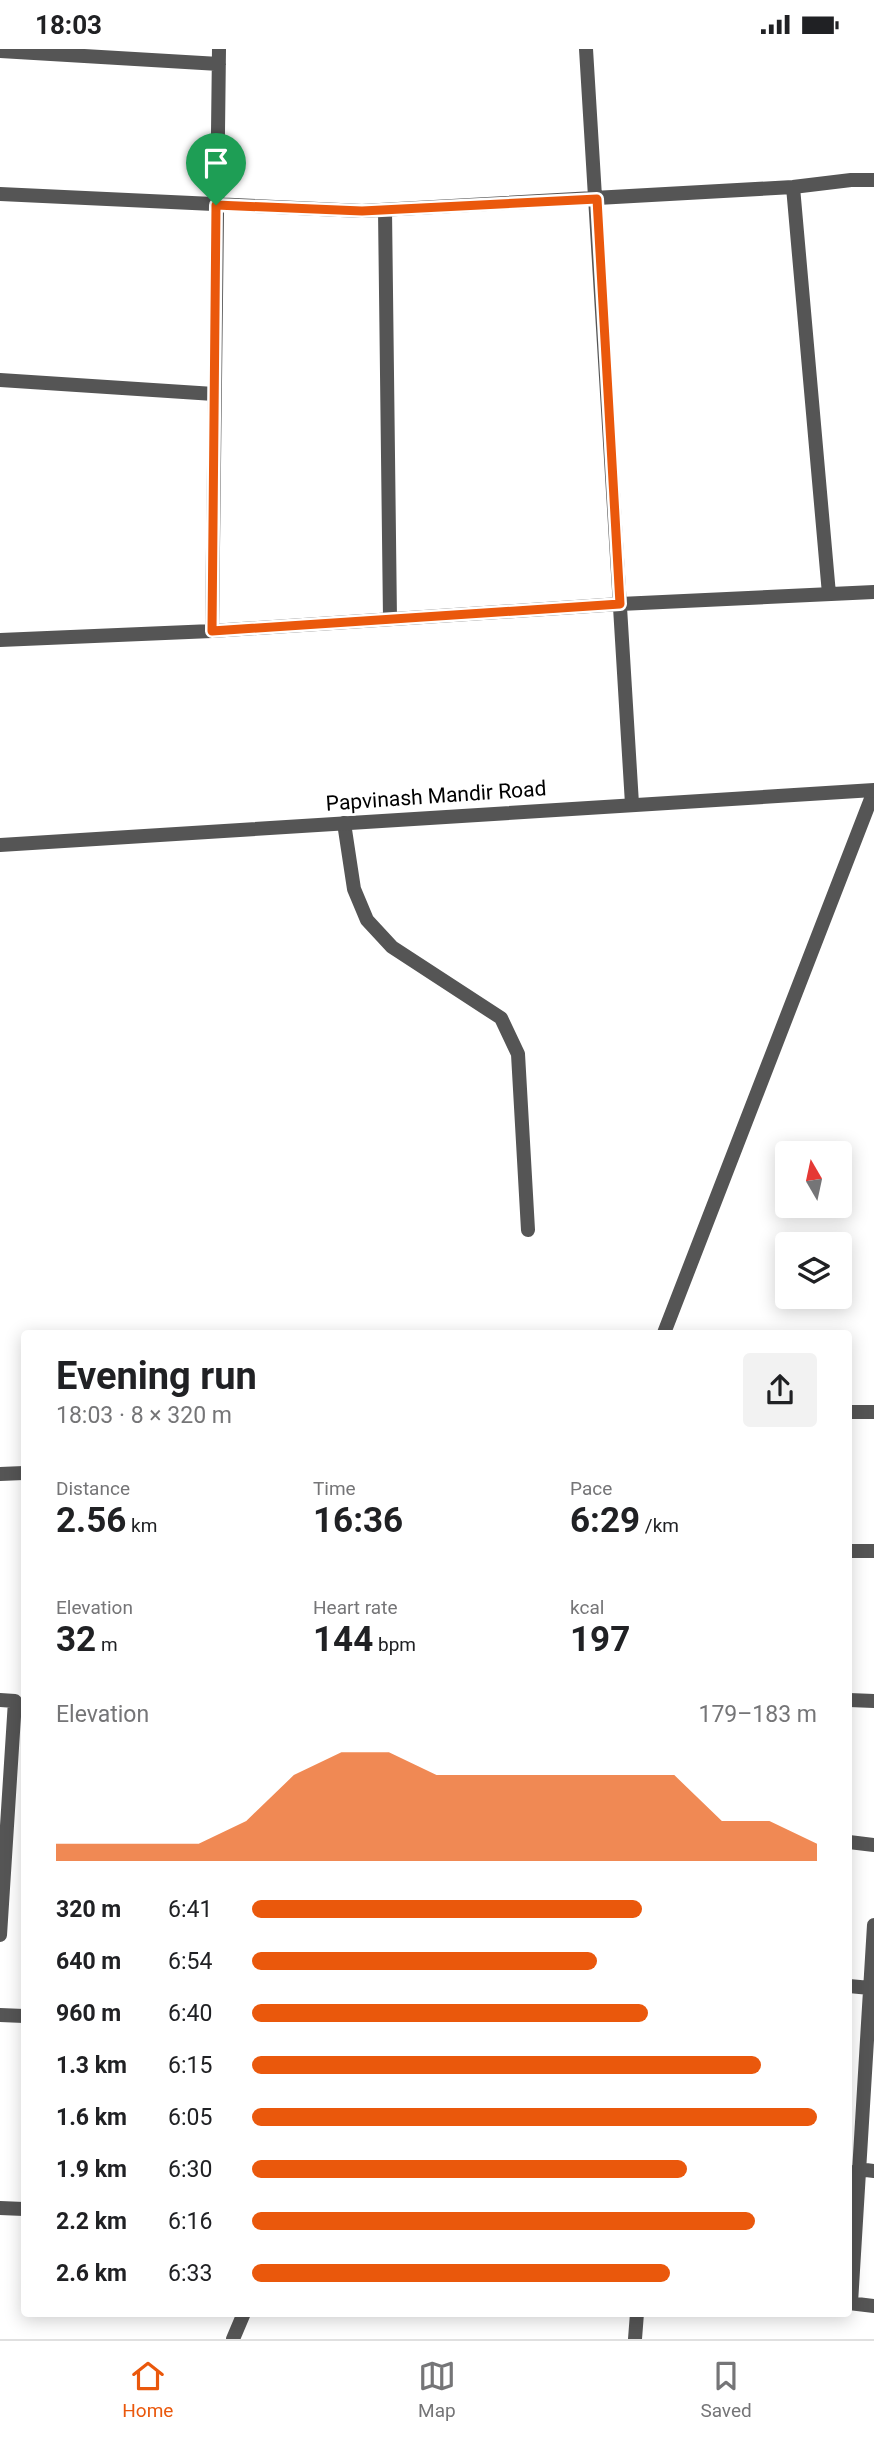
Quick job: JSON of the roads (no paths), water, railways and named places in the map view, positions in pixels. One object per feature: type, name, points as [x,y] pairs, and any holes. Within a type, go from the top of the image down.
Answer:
[{"type":"street","points":[[586,49],[632,804]]},
{"type":"street","points":[[0,51],[219,56],[212,631]]},
{"type":"street","points":[[0,194],[362,211],[597,199],[874,180]]},
{"type":"street","points":[[793,187],[829,594]]},
{"type":"street","points":[[385,210],[390,619]]},
{"type":"street","points":[[0,380],[214,394]]},
{"type":"street","points":[[0,640],[212,631],[620,604],[874,592]]},
{"type":"street","points":[[665,1330],[874,791]]},
{"type":"street","name":"Papvinash Mandir Road","points":[[0,845],[874,791]]},
{"type":"street","points":[[344,823],[354,889],[367,920],[391,947],[501,1018],[518,1054],[528,1230]]},
{"type":"street","points":[[852,1412],[874,1412]]},
{"type":"street","points":[[0,1474],[21,1473]]},
{"type":"street","points":[[852,1551],[874,1551]]},
{"type":"street","points":[[852,1700],[874,1701]]},
{"type":"street","points":[[0,1935],[13,1701]]},
{"type":"street","points":[[852,1842],[874,1845]]},
{"type":"street","points":[[852,2270],[858,2169],[854,2150],[871,2014],[874,1926]]},
{"type":"street","points":[[852,1986],[870,1988]]},
{"type":"street","points":[[0,2015],[21,2016]]},
{"type":"street","points":[[858,2169],[874,2171]]},
{"type":"street","points":[[0,2208],[21,2209]]},
{"type":"street","points":[[852,2303],[874,2306]]},
{"type":"street","points":[[233,2339],[242,2317]]},
{"type":"street","points":[[635,2339],[637,2317]]}]
